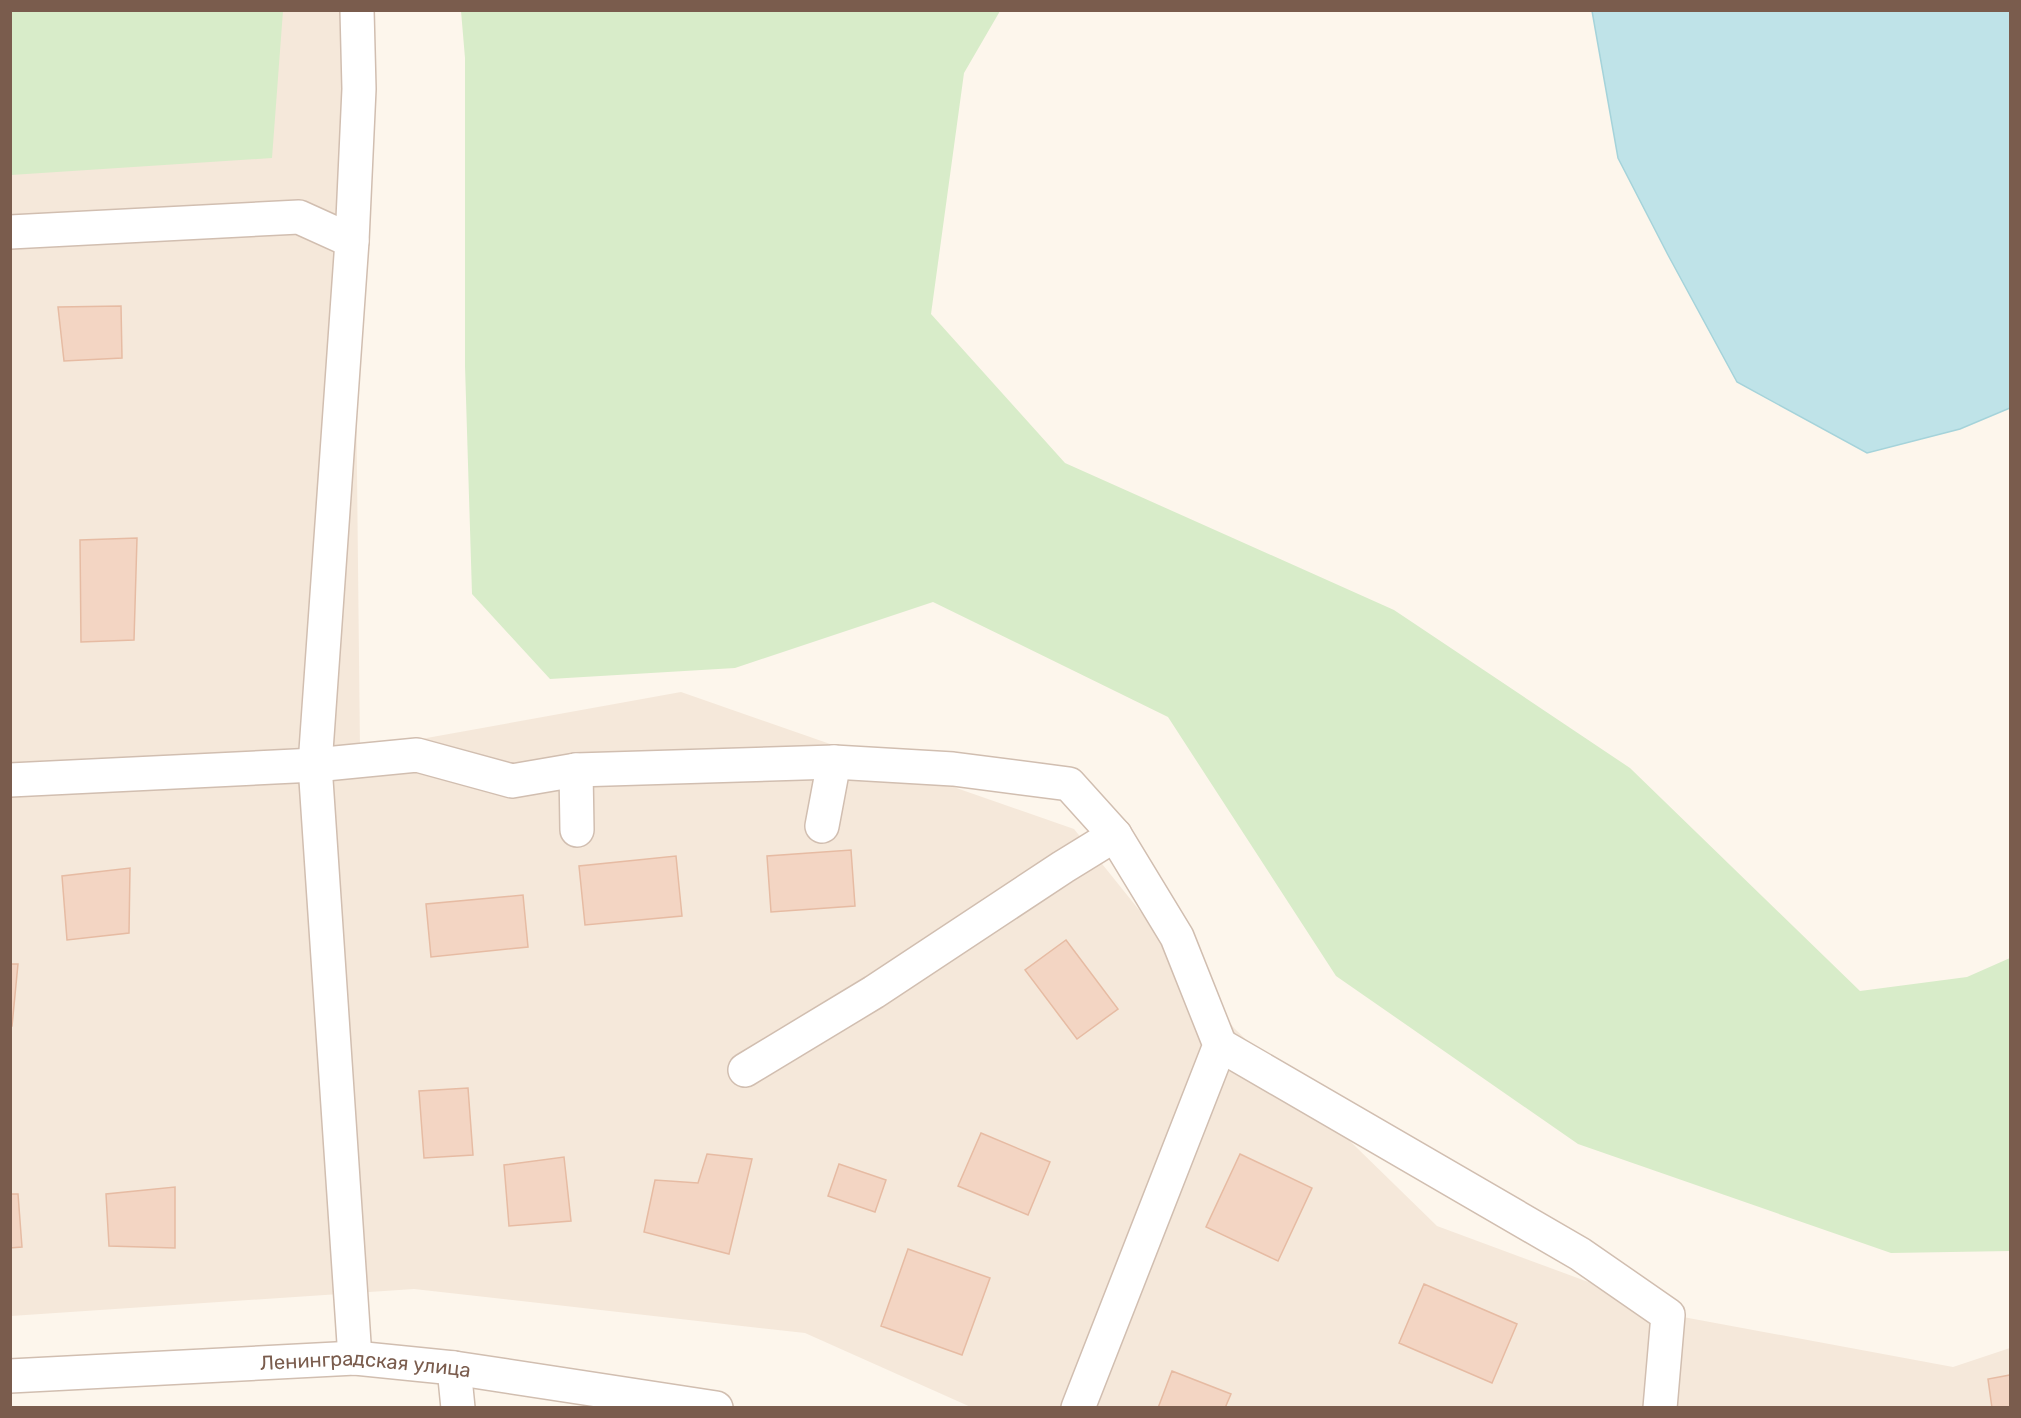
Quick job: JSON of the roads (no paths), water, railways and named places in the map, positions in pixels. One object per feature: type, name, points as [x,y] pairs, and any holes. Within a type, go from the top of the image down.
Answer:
[{"type":"street","points":[[355,1358],[315,765],[352,241],[359,89],[357,10]]},
{"type":"street","points":[[10,232],[299,217],[352,241]]},
{"type":"street","points":[[10,780],[315,765],[417,755],[512,781],[576,770],[834,762],[953,769],[1069,784],[1115,836],[1177,937],[1220,1045],[1580,1254],[1668,1315],[1660,1407]]},
{"type":"street","points":[[822,826],[834,762]]},
{"type":"street","points":[[576,770],[577,830]]},
{"type":"street","points":[[745,1070],[874,992],[1053,873],[1115,836]]},
{"type":"street","points":[[1078,1407],[1220,1045]]},
{"type":"street","name":"Ленинградская улица","points":[[10,1376],[355,1358],[454,1368],[716,1407]]},
{"type":"street","points":[[454,1368],[458,1407]]},
{"type":"water","points":[[1592,11],[2010,11],[2010,408],[1960,429],[1867,453],[1737,382],[1618,158]]}]
